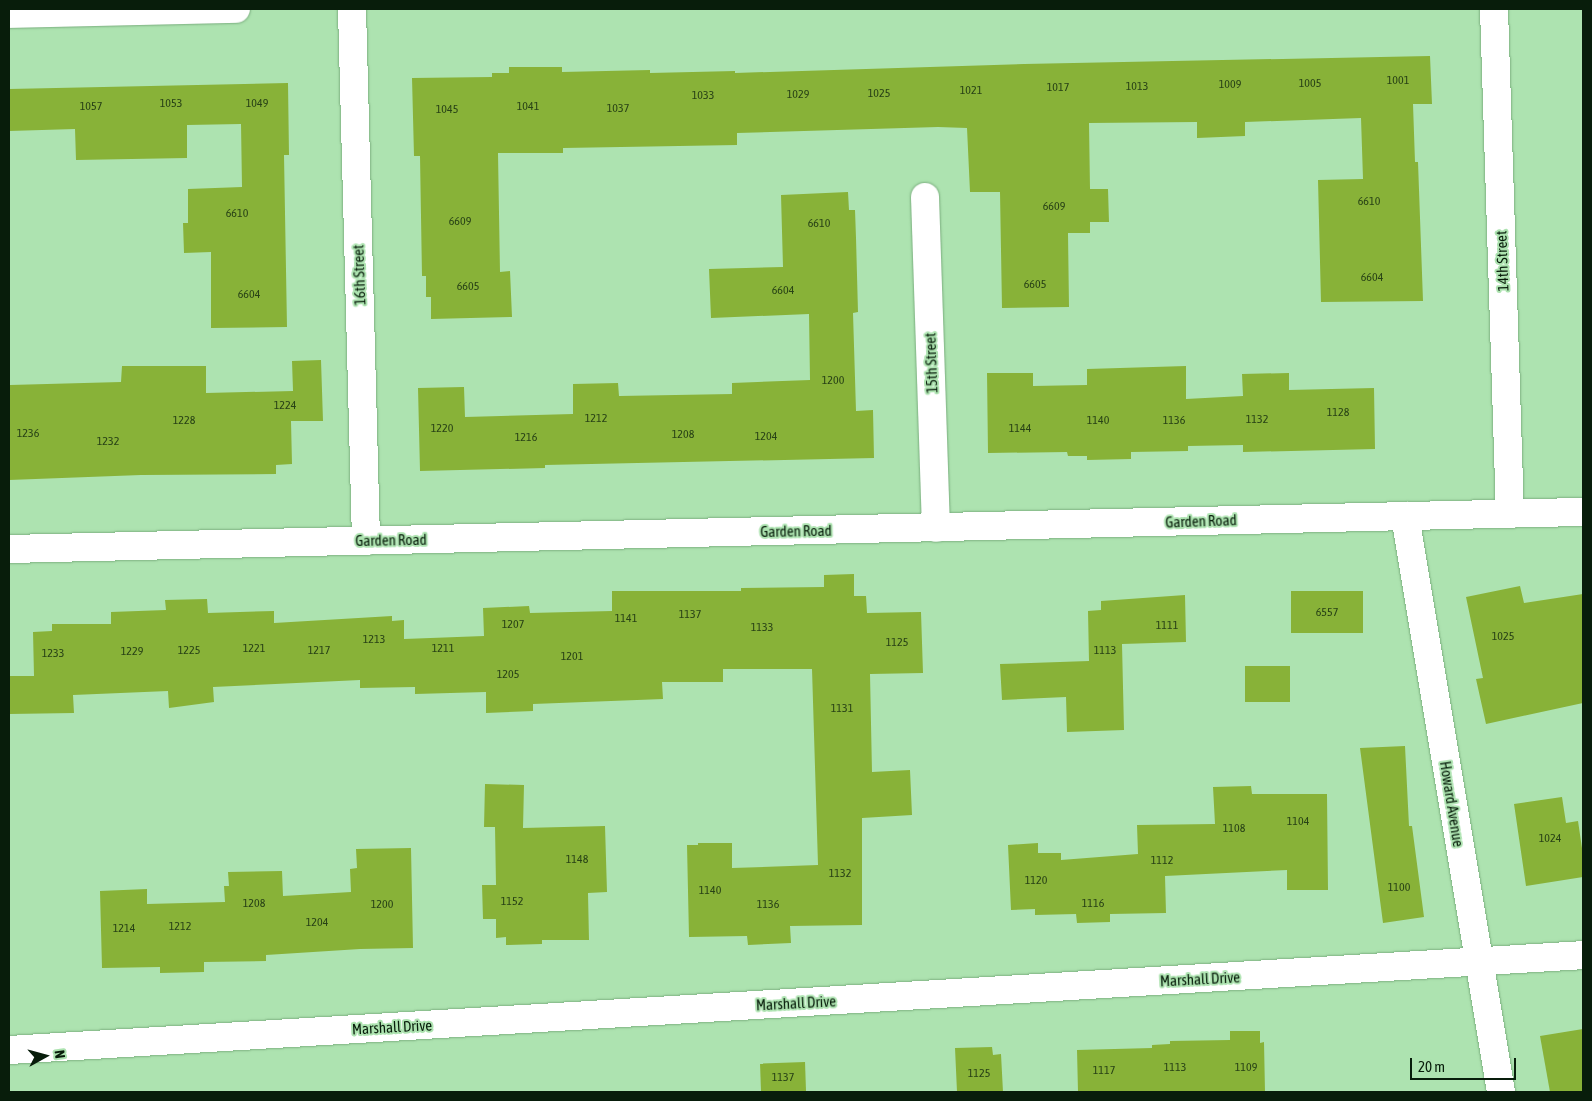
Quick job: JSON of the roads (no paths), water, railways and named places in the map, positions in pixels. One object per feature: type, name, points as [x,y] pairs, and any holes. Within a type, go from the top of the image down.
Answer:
[{"type":"street","points":[[9,14],[236,9]]},
{"type":"street","name":"16th Street","points":[[352,9],[366,541]]},
{"type":"street","name":"14th Street","points":[[1494,9],[1510,514]]},
{"type":"street","name":"15th Street","points":[[925,197],[936,528]]},
{"type":"street","name":"Garden Road","points":[[9,549],[1583,512]]},
{"type":"street","name":"Howard Avenue","points":[[1405,516],[1501,1092]]},
{"type":"street","name":"Marshall Drive","points":[[9,1050],[1479,963],[1583,955]]}]
